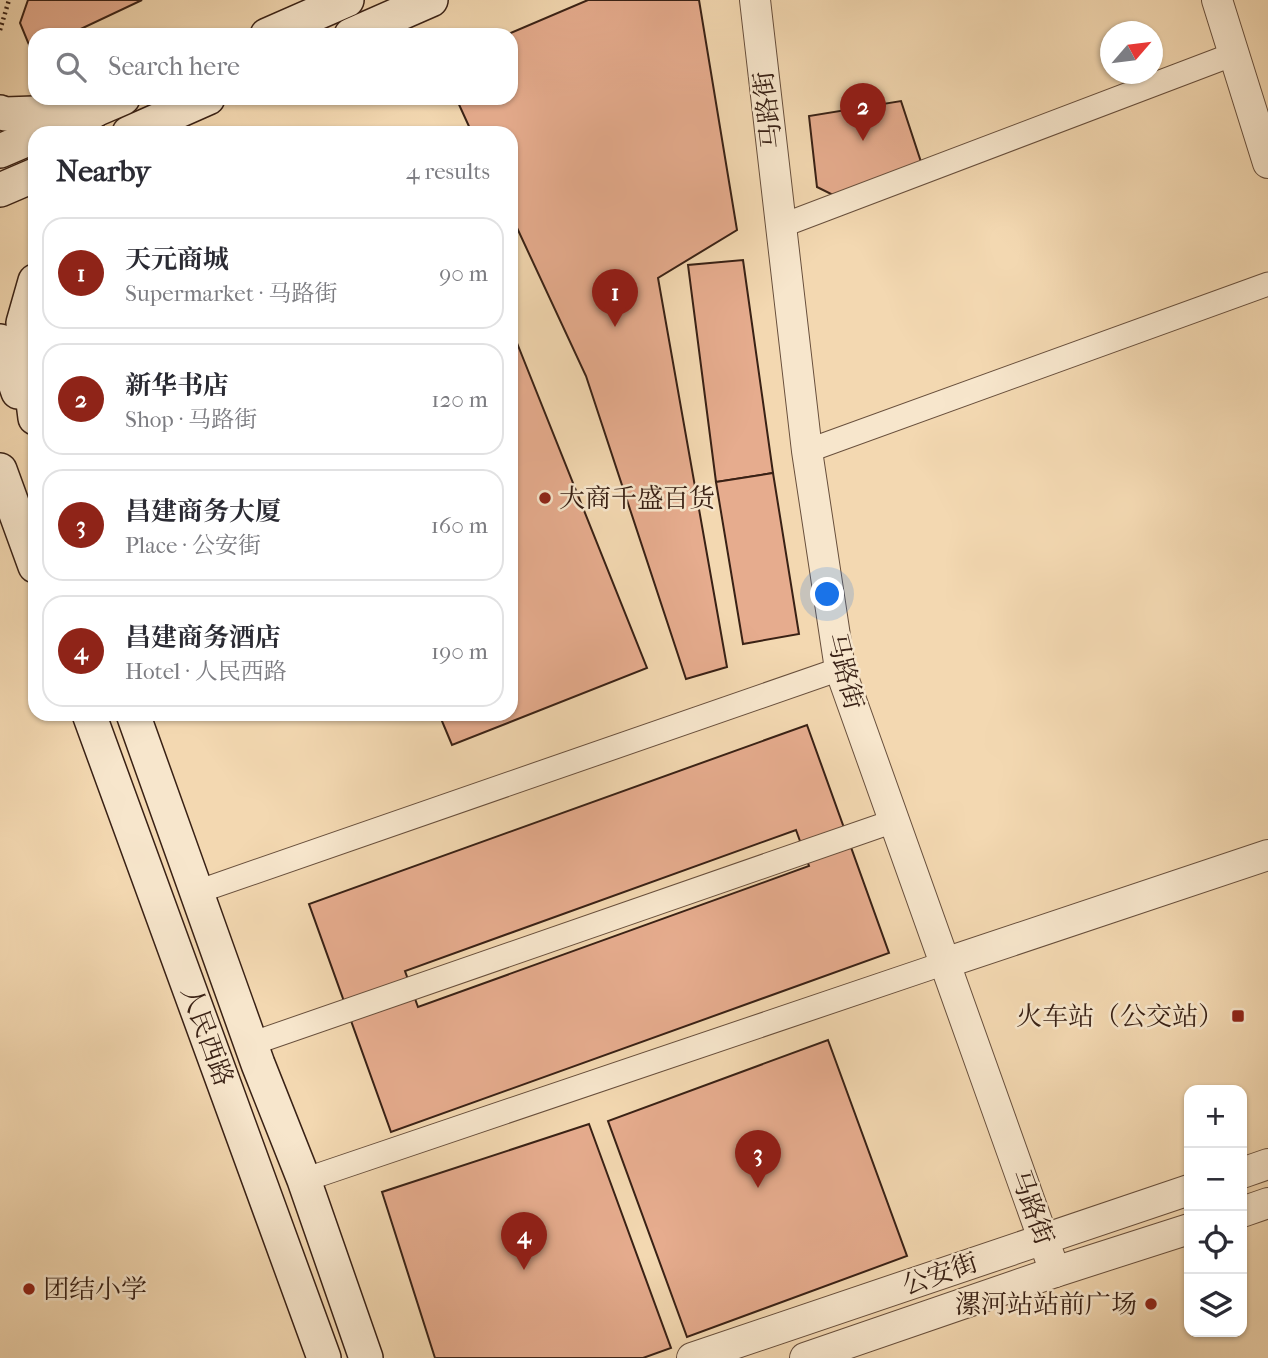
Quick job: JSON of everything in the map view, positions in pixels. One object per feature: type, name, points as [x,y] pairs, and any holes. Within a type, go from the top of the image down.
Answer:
[{"type":"main road","points":[[283,28],[347,0]]},
{"type":"main road","points":[[367,28],[431,0]]},
{"type":"main road","points":[[0,113],[97,105]]},
{"type":"main road","points":[[58,126],[107,105]]},
{"type":"main road","points":[[145,126],[192,105]]},
{"type":"main road","points":[[0,151],[28,139]]},
{"type":"main road","points":[[0,190],[28,178]]},
{"type":"main road","points":[[28,306],[23,323],[28,363]]},
{"type":"main road","points":[[0,341],[28,421]]},
{"type":"main road","points":[[0,470],[28,547]]},
{"type":"main road","name":"人民西路","points":[[92,721],[324,1358]]},
{"type":"main road","name":"人民西路","points":[[136,721],[251,1044],[304,1180],[366,1358]]},
{"type":"street","name":"马路街","points":[[755,0],[807,451],[840,669],[1055,1272]]},
{"type":"street","points":[[1217,0],[1268,163]]},
{"type":"street","points":[[781,226],[1234,54]]},
{"type":"street","points":[[807,451],[1268,284]]},
{"type":"street","points":[[197,892],[840,669]]},
{"type":"street","points":[[251,1044],[894,821]]},
{"type":"street","points":[[304,1180],[1268,855]]},
{"type":"street","points":[[1247,1171],[1268,1164]]},
{"type":"street","name":"公安街","points":[[692,1358],[1184,1192]]},
{"type":"street","points":[[1245,1211],[1268,1203]]},
{"type":"street","points":[[805,1358],[1184,1231]]},
{"type":"path","points":[[0,30],[9,0]]},
{"type":"building","points":[[28,0],[142,0],[83,28],[28,28],[28,42],[20,23]]},
{"type":"building","points":[[588,0],[699,0],[737,230],[658,278],[727,667],[686,679],[586,376],[518,230],[518,126],[469,126],[459,105],[518,105],[518,30]]},
{"type":"building","points":[[901,101],[922,165],[837,197],[817,187],[809,116]]},
{"type":"building","points":[[743,260],[773,473],[716,482],[688,265]]},
{"type":"building","name":"大商千盛百货","points":[[518,346],[647,668],[518,719]]},
{"type":"building","points":[[773,473],[799,634],[743,644],[716,482]]},
{"type":"building","name":"大商千盛百货","points":[[442,721],[513,721],[452,745]]},
{"type":"building","points":[[807,725],[889,953],[391,1132],[309,904]],"holes":[[[796,830],[809,866],[418,1007],[405,971]]]},
{"type":"building","points":[[828,1040],[907,1256],[687,1337],[608,1121]]},
{"type":"building","points":[[589,1124],[671,1348],[643,1358],[435,1358],[382,1192]]},
{"type":"place","name":"新华书店","points":[[863,141]]},
{"type":"place","name":"天元商城","points":[[615,327]]},
{"type":"place","name":"大商千盛百货","points":[[545,498]]},
{"type":"place","name":"火车站（公交站）","points":[[1238,1016]]},
{"type":"place","name":"昌建商务大厦","points":[[758,1188]]},
{"type":"place","name":"昌建商务酒店","points":[[524,1270]]},
{"type":"place","name":"团结小学","points":[[29,1289]]},
{"type":"place","name":"漯河站站前广场","points":[[1151,1304]]}]
